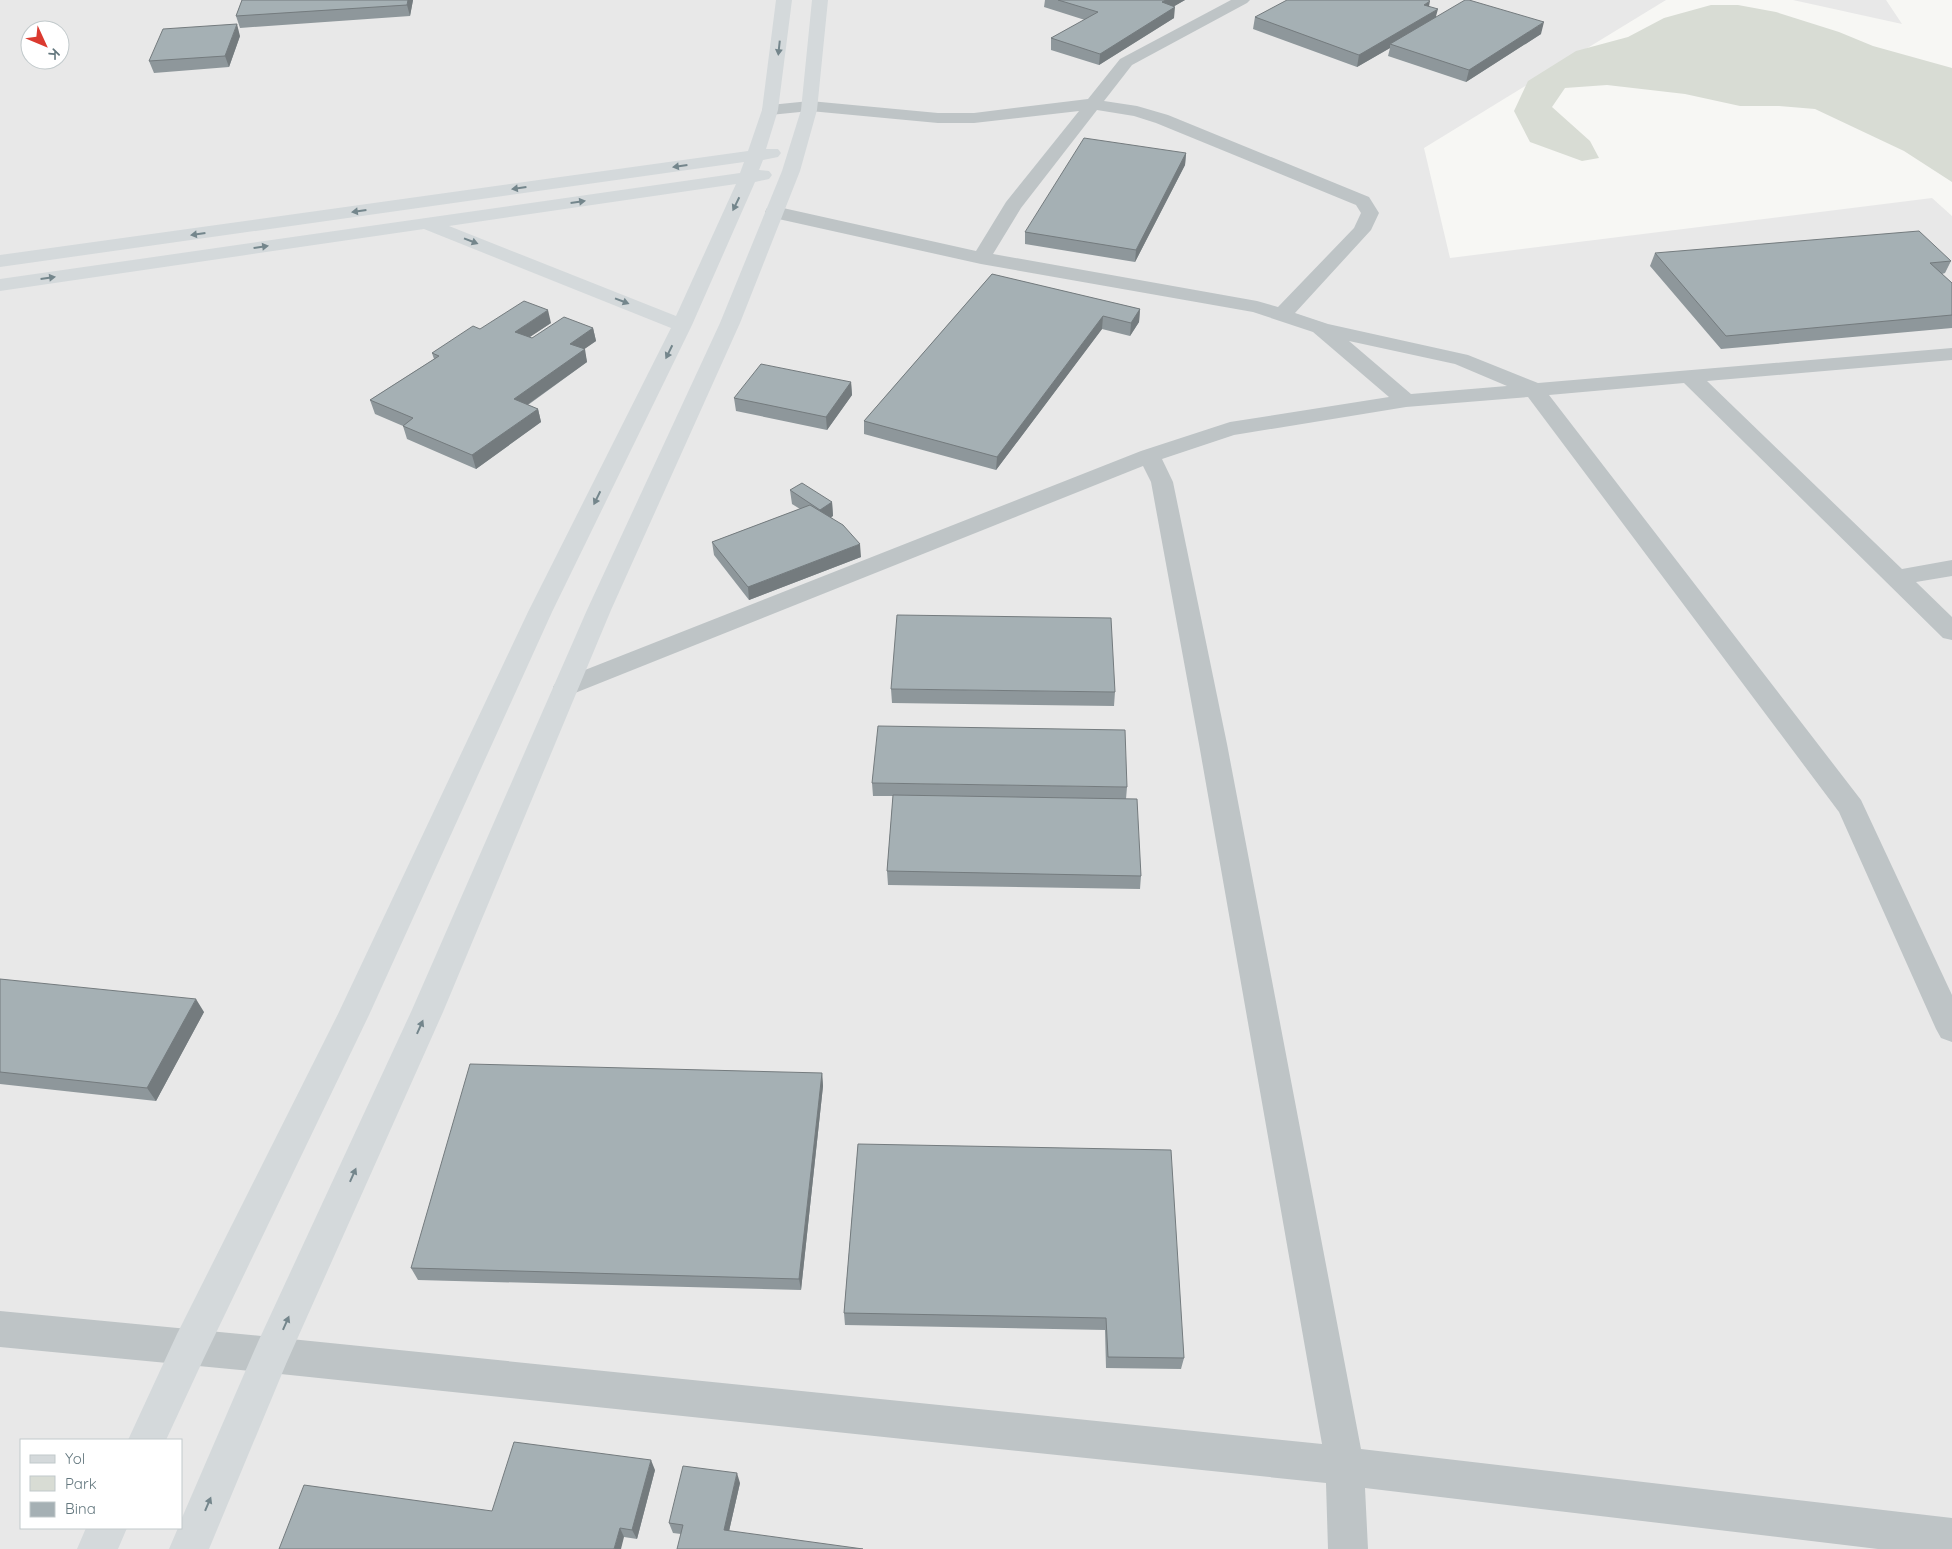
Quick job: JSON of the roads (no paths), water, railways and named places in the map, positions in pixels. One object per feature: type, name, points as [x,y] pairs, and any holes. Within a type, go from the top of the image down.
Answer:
[{"type":"main road","points":[[147,1439],[353,1015],[540,612],[682,325],[752,166],[770,110],[784,0]]},
{"type":"main road","points":[[189,1549],[271,1355],[427,1012],[599,610],[730,323],[794,160],[810,106],[820,0]]},
{"type":"main road","points":[[0,261],[794,160]]},
{"type":"main road","points":[[0,285],[425,224],[752,166]]},
{"type":"main road","points":[[425,224],[682,325]]},
{"type":"main road","points":[[97,1549],[107,1529]]},
{"type":"street","points":[[981,258],[1014,206],[1126,62],[1242,0]]},
{"type":"street","points":[[770,110],[810,106],[947,118],[1001,116],[1092,104],[1137,111],[1162,119],[1362,201],[1370,213],[1362,230],[1283,314]]},
{"type":"street","points":[[774,212],[981,258],[1257,307],[1283,314],[1320,328],[1461,360],[1534,389],[1850,807],[1952,1029]]},
{"type":"street","points":[[1320,328],[1359,359],[1406,401]]},
{"type":"street","points":[[566,687],[1150,456],[1230,429],[1406,401],[1952,354]]},
{"type":"street","points":[[1689,376],[1952,632]]},
{"type":"street","points":[[1150,456],[1162,482],[1206,705],[1345,1466],[1348,1549]]},
{"type":"street","points":[[1896,578],[1952,568]]},
{"type":"street","points":[[0,1329],[271,1355],[1345,1466],[1952,1538]]}]
